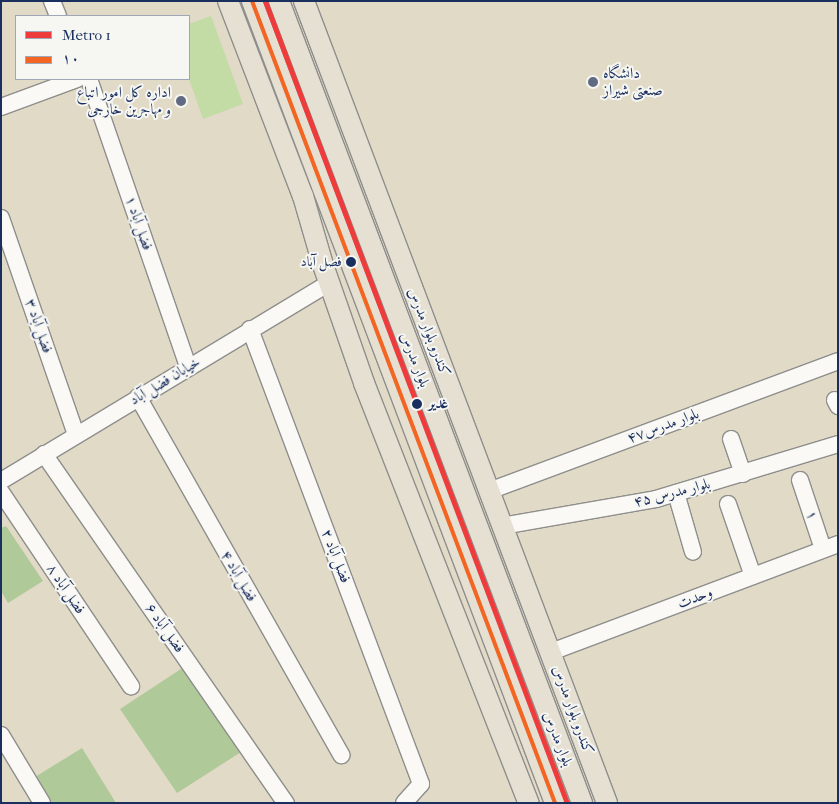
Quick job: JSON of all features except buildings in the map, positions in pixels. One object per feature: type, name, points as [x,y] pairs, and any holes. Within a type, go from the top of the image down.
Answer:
[{"type":"main road","points":[[228,1],[303,196],[329,283],[364,383],[529,803]]},
{"type":"main road","name":"بلوار مدرس","points":[[252,1],[555,803]]},
{"type":"main road","name":"بلوار مدرس","points":[[279,1],[582,803]]},
{"type":"main road","name":"کندرو بلوار مدرس","points":[[304,1],[607,803]]},
{"type":"main road","points":[[303,196],[311,159]]},
{"type":"main road","points":[[351,192],[373,185]]},
{"type":"main road","points":[[364,383],[414,430]]},
{"type":"main road","points":[[448,446],[469,437]]},
{"type":"main road","points":[[515,696],[539,688]]},
{"type":"main road","points":[[532,743],[542,803]]},
{"type":"main road","points":[[597,776],[621,803]]},
{"type":"street","points":[[52,1],[58,15]]},
{"type":"street","points":[[1,107],[74,80]]},
{"type":"street","name":"فضل آباد ۱","points":[[89,80],[188,367]]},
{"type":"street","name":"فضل آباد ۳","points":[[1,218],[76,434]]},
{"type":"street","name":"خیابان فضل آباد","points":[[1,481],[329,283]]},
{"type":"street","name":"فضل آباد ۲","points":[[250,329],[421,784],[404,803]]},
{"type":"street","name":"بلوار مدرس۴۷","points":[[489,491],[838,361]]},
{"type":"street","name":"فضل آباد ۴","points":[[138,397],[341,755]]},
{"type":"street","points":[[731,439],[743,474]]},
{"type":"street","name":"۴۵ بلوار مدرس","points":[[502,526],[656,499],[838,444]]},
{"type":"street","name":"فضل آباد ۶","points":[[44,454],[282,801]]},
{"type":"street","name":"۱","points":[[800,480],[831,547]]},
{"type":"street","name":"فضل آباد ۸","points":[[1,492],[131,686]]},
{"type":"street","points":[[676,493],[694,552]]},
{"type":"street","points":[[728,504],[752,576]]},
{"type":"street","name":"وحدت","points":[[551,652],[831,547]]},
{"type":"street","points":[[1,735],[42,803]]},
{"type":"green space","points":[[211,16],[243,104],[203,119],[189,80],[190,24]]},
{"type":"green space","points":[[6,526],[43,581],[8,603],[1,591],[1,528]]},
{"type":"green space","points":[[184,667],[241,752],[177,793],[120,709]]},
{"type":"green space","points":[[82,748],[116,803],[52,803],[35,777]]},
{"type":"metro line","name":"1","points":[[265,1],[567,803]]},
{"type":"transit line","name":"۱۰","points":[[252,1],[555,803]]},
{"type":"place","name":"دانشگاه صنعتی شیراز","points":[[593,82]]},
{"type":"place","name":"اداره کل امور اتباع و مهاجرین خارجی","points":[[181,101]]},
{"type":"place","name":"فصل آباد","points":[[351,262]]},
{"type":"place","name":"غدیر","points":[[417,404]]}]
